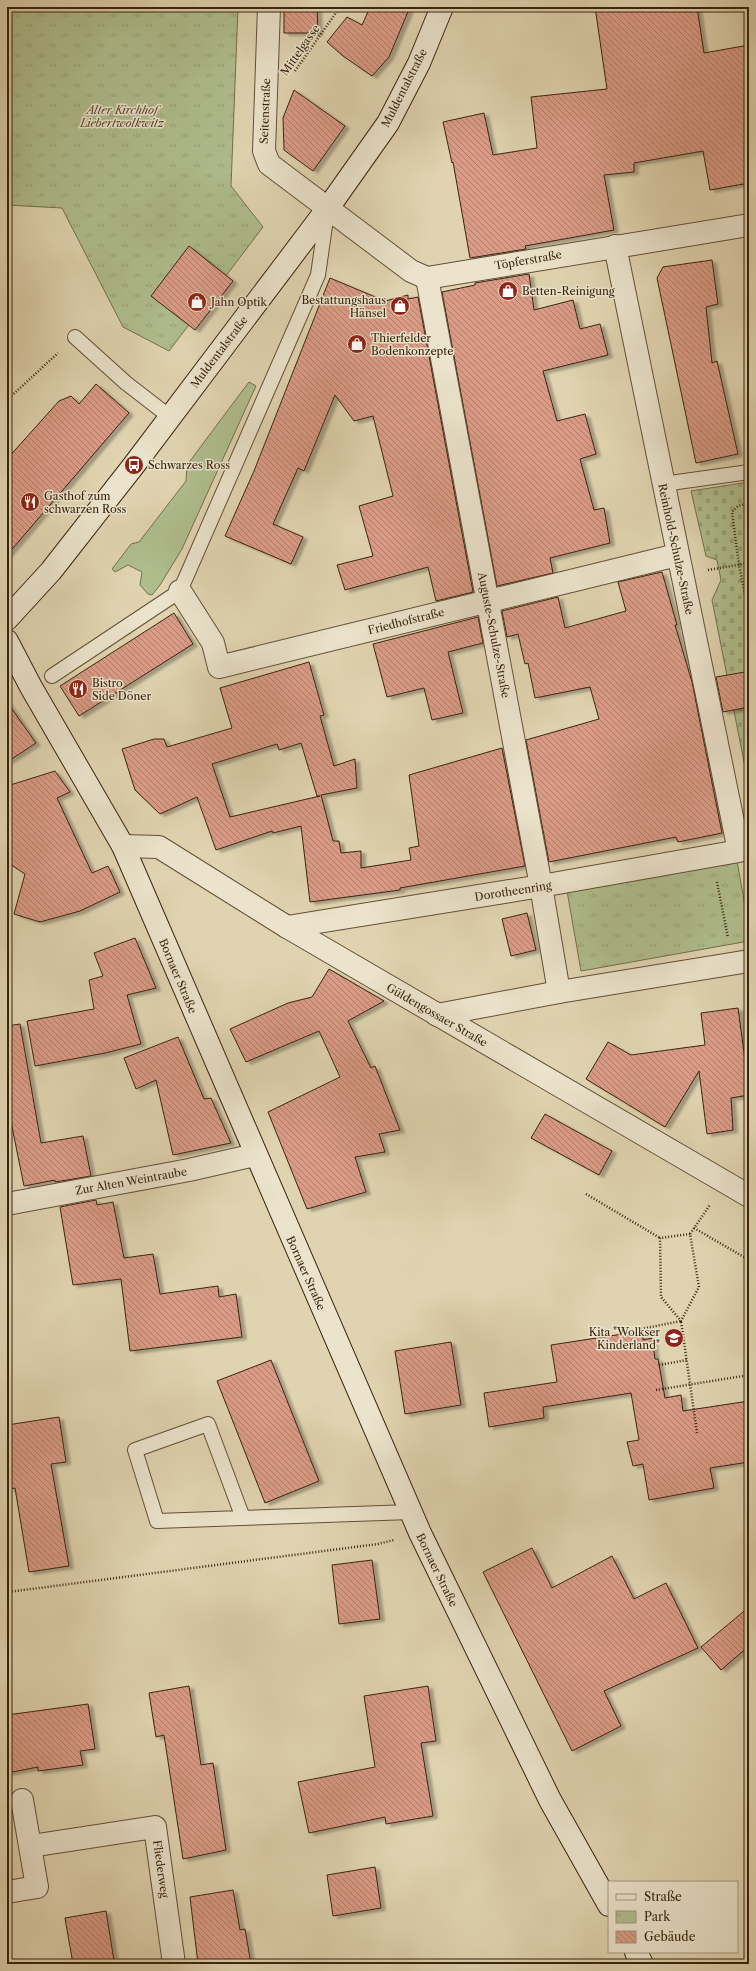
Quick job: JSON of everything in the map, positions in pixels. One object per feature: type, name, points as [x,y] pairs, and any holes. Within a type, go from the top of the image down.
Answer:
[{"type":"street","name":"Seitenstraße","points":[[269,7],[264,151],[269,164],[328,208]]},
{"type":"street","name":"Muldentalstraße","points":[[7,619],[51,571],[328,208],[388,123],[419,63],[442,7]]},
{"type":"street","points":[[328,208],[411,271],[427,278]]},
{"type":"street","name":"Töpferstraße","points":[[427,278],[749,225]]},
{"type":"street","name":"Reinhold-Schulze-Straße","points":[[615,246],[738,851]]},
{"type":"street","name":"Auguste-Schulze-Straße","points":[[427,278],[542,886],[559,992]]},
{"type":"street","name":"Friedhofstraße","points":[[180,591],[213,644],[219,667],[677,555]]},
{"type":"street","name":"Bornaer Straße","points":[[7,641],[31,687],[123,846],[255,1155],[420,1533],[550,1800],[608,1903]]},
{"type":"street","name":"Güldengossaer Straße","points":[[123,846],[159,847],[287,927],[749,1196]]},
{"type":"street","name":"Dorotheenring","points":[[287,927],[542,886],[738,851]]},
{"type":"street","points":[[437,1015],[559,992],[741,963]]},
{"type":"street","name":"Zur Alten Weintraube","points":[[7,1204],[189,1170],[255,1155]]},
{"type":"street","points":[[7,1892],[37,1886],[22,1800]]},
{"type":"street","name":"Fliederweg","points":[[31,1846],[155,1827],[174,1964]]},
{"type":"street","points":[[636,1953],[642,1964]]},
{"type":"lane","points":[[52,676],[180,591],[318,275],[328,208]]},
{"type":"lane","points":[[76,337],[126,383],[170,417]]},
{"type":"lane","points":[[663,484],[749,472]]},
{"type":"lane","points":[[243,1518],[208,1424],[135,1450],[157,1521],[243,1518],[411,1512]]},
{"type":"path","name":"Mittelgasse","points":[[265,94],[286,84],[340,7]]},
{"type":"path","points":[[7,400],[76,337]]},
{"type":"path","points":[[749,503],[738,506],[732,512],[739,565],[749,615]]},
{"type":"path","points":[[719,568],[749,563]]},
{"type":"path","points":[[712,856],[741,963]]},
{"type":"path","points":[[586,1194],[660,1238],[690,1234]]},
{"type":"path","points":[[681,1321],[699,1287],[690,1234],[710,1206]]},
{"type":"path","points":[[694,1228],[749,1260]]},
{"type":"path","points":[[660,1238],[660,1297],[681,1321],[697,1433]]},
{"type":"path","points":[[641,1329],[681,1321]]},
{"type":"path","points":[[659,1365],[687,1360]]},
{"type":"path","points":[[656,1390],[749,1375]]},
{"type":"path","points":[[7,1587],[8,1592],[378,1544],[420,1533]]},
{"type":"green space","name":"Alter Kirchhof Liebertwolkwitz","points":[[7,7],[238,7],[231,186],[263,227],[169,351],[123,327],[62,208],[7,205]]},
{"type":"green space","points":[[249,382],[256,386],[182,549],[160,585],[152,595],[148,594],[140,585],[142,572],[128,565],[115,572],[112,569],[131,544],[139,542],[186,481],[187,465]]},
{"type":"green space","points":[[749,482],[749,787],[712,600],[721,580],[717,560],[706,556],[691,491]]},
{"type":"green space","points":[[737,861],[749,928],[749,941],[581,971],[567,891]]},
{"type":"building","points":[[284,7],[317,7],[318,33],[284,33]]},
{"type":"building","points":[[370,7],[410,7],[389,57],[372,76],[343,56],[327,42],[347,17],[362,25]]},
{"type":"building","points":[[595,7],[697,7],[704,53],[749,45],[749,183],[710,190],[703,151],[634,163],[634,172],[604,175],[614,230],[525,246],[526,249],[470,258],[453,162],[452,163],[443,122],[484,113],[493,155],[537,148],[531,97],[607,89]]},
{"type":"building","points":[[294,90],[345,126],[313,171],[284,150],[283,118]]},
{"type":"building","points":[[189,246],[233,281],[195,330],[151,296]]},
{"type":"building","points":[[712,260],[718,304],[706,307],[712,363],[717,361],[738,454],[696,463],[657,278],[663,267]]},
{"type":"building","points":[[529,274],[534,310],[573,300],[580,329],[600,324],[608,355],[543,371],[557,421],[585,414],[596,454],[580,459],[594,510],[604,508],[610,543],[550,558],[553,573],[497,586],[442,292],[475,285],[475,283]]},
{"type":"building","points":[[330,278],[385,301],[408,295],[408,299],[418,297],[473,592],[436,601],[428,567],[345,590],[337,565],[373,556],[359,506],[393,496],[373,416],[354,421],[335,395],[304,471],[298,468],[273,524],[303,537],[291,564],[225,536],[254,471]]},
{"type":"building","name":"Gasthof zum schwarzen Ross","points":[[96,384],[129,413],[7,555],[7,459],[59,401],[71,396],[79,404]]},
{"type":"building","points":[[662,572],[677,625],[675,625],[692,682],[722,833],[678,842],[676,837],[549,862],[526,740],[599,719],[590,687],[535,698],[528,663],[525,664],[518,634],[507,637],[502,611],[558,597],[565,628],[626,611],[618,582]]},
{"type":"building","points":[[174,613],[193,644],[79,716],[60,686]]},
{"type":"building","points":[[478,617],[483,643],[448,652],[463,713],[432,720],[424,688],[387,697],[373,644]]},
{"type":"building","points":[[309,662],[324,715],[320,716],[334,766],[355,759],[357,788],[321,795],[333,841],[339,841],[341,853],[361,851],[361,868],[411,860],[409,848],[419,846],[409,775],[502,748],[525,866],[400,888],[400,890],[310,902],[301,826],[273,833],[272,831],[216,850],[197,797],[160,814],[135,790],[122,749],[154,739],[164,739],[167,747],[232,728],[220,688]],"holes":[[[301,743],[317,796],[320,796],[230,817],[212,764],[277,744],[279,750]]]},
{"type":"building","points":[[745,672],[749,694],[749,707],[723,712],[716,677]]},
{"type":"building","points":[[7,702],[36,743],[7,762]]},
{"type":"building","points":[[55,771],[70,792],[57,798],[92,873],[108,866],[120,892],[80,911],[40,922],[14,914],[25,874],[7,862],[7,786]]},
{"type":"building","points":[[527,913],[536,950],[511,956],[502,919]]},
{"type":"building","points":[[135,938],[156,988],[127,995],[141,1044],[105,1053],[35,1066],[27,1021],[94,1009],[89,980],[103,976],[94,953]]},
{"type":"building","points":[[329,969],[384,1001],[348,1021],[371,1068],[375,1066],[400,1130],[379,1134],[385,1152],[355,1157],[366,1192],[307,1209],[268,1112],[340,1077],[319,1031],[246,1062],[230,1029],[288,1003],[312,997]]},
{"type":"building","points":[[738,1008],[745,1060],[749,1059],[749,1095],[731,1098],[733,1130],[707,1134],[699,1071],[665,1127],[586,1079],[608,1042],[631,1055],[705,1045],[701,1013]]},
{"type":"building","points":[[20,1024],[41,1143],[83,1136],[91,1176],[55,1182],[55,1180],[24,1186],[7,1102],[7,1026]]},
{"type":"building","points":[[178,1037],[204,1099],[211,1098],[231,1143],[173,1155],[156,1080],[136,1089],[124,1058]]},
{"type":"building","points":[[545,1114],[612,1151],[599,1175],[531,1138]]},
{"type":"building","points":[[96,1200],[97,1205],[113,1202],[124,1258],[153,1254],[160,1294],[218,1286],[219,1297],[236,1294],[242,1337],[130,1351],[121,1279],[73,1285],[60,1207]]},
{"type":"building","points":[[642,1331],[643,1340],[652,1338],[655,1359],[658,1359],[665,1398],[681,1395],[683,1411],[749,1401],[749,1462],[710,1468],[714,1488],[649,1500],[643,1464],[633,1466],[627,1442],[639,1440],[631,1393],[543,1407],[544,1418],[489,1427],[484,1393],[557,1382],[551,1345]]},
{"type":"building","points":[[451,1342],[461,1405],[405,1414],[395,1351]]},
{"type":"building","points":[[271,1360],[319,1481],[265,1503],[217,1381]]},
{"type":"building","points":[[59,1417],[66,1462],[51,1464],[69,1566],[29,1572],[15,1488],[10,1489],[7,1473],[7,1425]]},
{"type":"building","points":[[532,1548],[552,1588],[612,1556],[634,1599],[666,1583],[698,1648],[604,1691],[621,1726],[572,1751],[483,1572]]},
{"type":"building","points":[[372,1560],[380,1619],[339,1624],[332,1565]]},
{"type":"building","points":[[749,1607],[749,1646],[721,1670],[701,1647]]},
{"type":"building","points":[[189,1686],[201,1765],[213,1763],[226,1850],[183,1859],[164,1735],[156,1737],[149,1693]]},
{"type":"building","points":[[428,1686],[436,1741],[421,1743],[433,1816],[386,1824],[385,1817],[309,1833],[298,1782],[375,1767],[364,1696]]},
{"type":"building","points":[[88,1704],[95,1749],[80,1751],[83,1765],[38,1771],[38,1767],[7,1773],[7,1715]]},
{"type":"building","points":[[375,1867],[381,1908],[333,1916],[327,1875]]},
{"type":"building","points":[[233,1890],[240,1930],[245,1929],[251,1964],[198,1964],[190,1897]]},
{"type":"building","points":[[106,1911],[114,1961],[99,1964],[73,1964],[65,1918]]},
{"type":"place","name":"Betten-Reinigung","points":[[508,291]]},
{"type":"place","name":"Jahn Optik","points":[[197,302]]},
{"type":"place","name":"Bestattungshaus Hänsel","points":[[400,306]]},
{"type":"place","name":"Thierfelder Bodenkonzepte","points":[[357,344]]},
{"type":"place","name":"Schwarzes Ross","points":[[134,465]]},
{"type":"place","name":"Gasthof zum schwarzen Ross","points":[[30,502]]},
{"type":"place","name":"Bistro Side Döner","points":[[78,689]]},
{"type":"place","name":"Kita \"Wolkser Kinderland\"","points":[[674,1338]]}]
